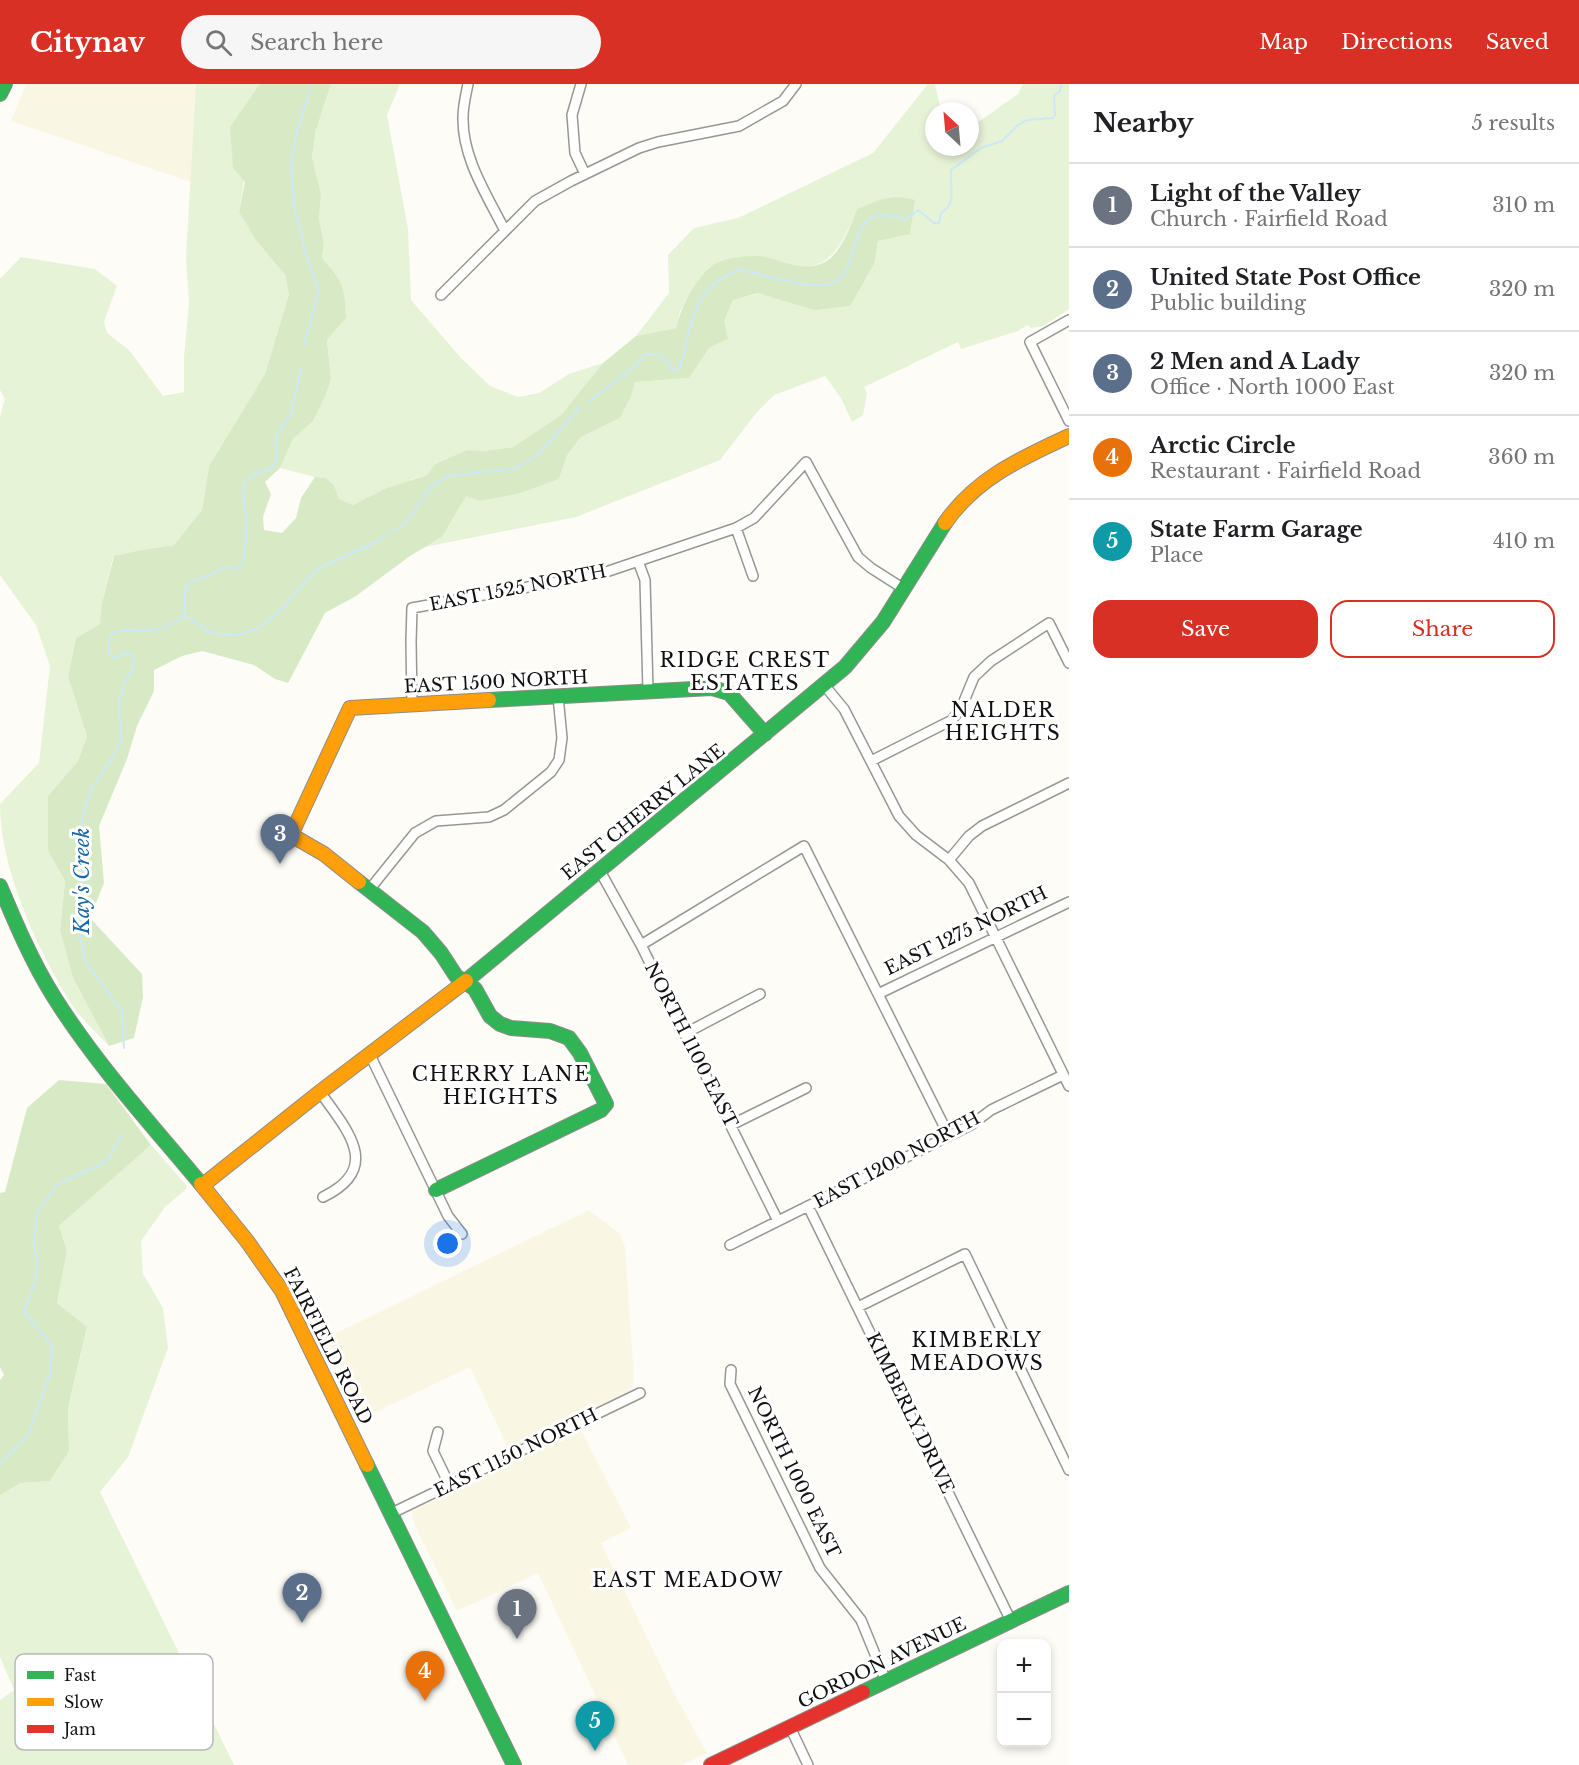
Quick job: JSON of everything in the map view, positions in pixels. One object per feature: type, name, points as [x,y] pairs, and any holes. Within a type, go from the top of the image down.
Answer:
[{"type":"street","points":[[0,94],[5,84]]},
{"type":"street","points":[[468,84],[463,116],[466,147],[478,179],[505,231]]},
{"type":"street","points":[[581,84],[572,115],[575,153],[585,174]]},
{"type":"street","points":[[441,295],[535,201],[639,148],[739,126],[783,101],[796,84]]},
{"type":"street","points":[[1069,320],[1030,342],[1069,422]]},
{"type":"street","name":"EAST CHERRY LANE","points":[[203,1185],[320,1092],[464,983],[824,685],[863,650],[882,625],[955,508],[992,475],[1069,436]]},
{"type":"street","name":"EAST 1525 NORTH","points":[[412,705],[412,608],[600,574],[736,528],[754,518],[806,462],[858,557],[904,589]]},
{"type":"street","points":[[736,528],[753,576]]},
{"type":"street","points":[[638,561],[645,580],[648,691]]},
{"type":"street","points":[[871,761],[952,720],[962,706],[974,677],[991,662],[1050,623],[1069,663]]},
{"type":"street","points":[[824,685],[844,709],[899,816],[916,835],[949,860],[969,883],[1069,1086]]},
{"type":"street","name":"EAST 1500 NORTH","points":[[369,890],[324,854],[291,835],[350,708],[712,688],[729,693],[765,734]]},
{"type":"street","points":[[436,1190],[601,1110],[606,1104],[580,1053],[569,1038],[550,1031],[511,1028],[490,1017],[475,989],[456,976],[441,953],[423,932],[369,890],[415,833],[436,821],[489,817],[504,810],[551,772],[560,760],[562,738],[558,696]]},
{"type":"street","points":[[949,860],[969,836],[982,825],[1069,783]]},
{"type":"street","points":[[641,945],[804,846],[949,1136]]},
{"type":"street","name":"NORTH 1100 EAST","points":[[600,871],[641,945],[778,1221]]},
{"type":"street","name":"FAIRFIELD ROAD","points":[[0,886],[22,941],[54,998],[118,1086],[252,1246],[282,1292],[514,1765]]},
{"type":"street","name":"EAST 1275 NORTH","points":[[878,994],[1069,902]]},
{"type":"street","points":[[684,1034],[760,994]]},
{"type":"street","points":[[370,1055],[448,1216],[462,1234]]},
{"type":"street","name":"EAST 1200 NORTH","points":[[730,1245],[971,1125],[990,1110],[1063,1075]]},
{"type":"street","points":[[731,1125],[806,1088]]},
{"type":"street","points":[[320,1092],[350,1135],[356,1148],[355,1169],[348,1181],[324,1197]]},
{"type":"street","name":"KIMBERLY DRIVE","points":[[808,1206],[1011,1621]]},
{"type":"street","points":[[858,1307],[965,1254],[1069,1470]]},
{"type":"street","name":"NORTH 1000 EAST","points":[[730,1370],[730,1384],[820,1568],[861,1620],[886,1681]]},
{"type":"street","name":"EAST 1150 NORTH","points":[[392,1513],[640,1393]]},
{"type":"street","points":[[438,1432],[433,1451],[449,1484]]},
{"type":"street","name":"GORDON AVENUE","points":[[711,1765],[1069,1593]]},
{"type":"street","points":[[790,1727],[808,1765]]},
{"type":"shaded area","points":[[26,84],[196,84],[191,182],[11,121]]},
{"type":"shaded area","points":[[589,1210],[620,1234],[625,1247],[634,1379],[632,1388],[626,1396],[510,1452],[470,1367],[363,1418],[326,1338]]},
{"type":"shaded area","points":[[580,1428],[631,1528],[601,1543],[676,1697],[707,1753],[682,1765],[628,1765],[538,1573],[457,1611],[414,1524],[412,1513],[414,1510]]},
{"type":"green space","points":[[196,84],[260,84],[239,212],[255,239],[285,275],[289,294],[265,374],[209,466],[202,510],[174,545],[113,557],[102,603],[101,624],[76,638],[68,677],[87,736],[78,761],[48,796],[48,851],[65,881],[60,930],[73,978],[109,1046],[76,1010],[46,959],[23,908],[6,855],[2,829],[0,804],[39,763],[50,666],[36,625],[0,575],[0,417],[5,399],[0,390],[0,279],[21,257],[95,269],[117,286],[104,322],[107,333],[129,350],[163,396],[184,392],[184,357],[189,303],[186,257]]},
{"type":"green space","points":[[260,84],[331,84],[316,130],[312,157],[321,194],[319,219],[324,243],[322,258],[342,285],[346,318],[327,340],[331,379],[313,421],[293,439],[280,468],[265,482],[271,494],[263,517],[264,530],[282,533],[296,518],[301,498],[315,477],[326,478],[334,485],[339,499],[353,505],[387,488],[427,475],[435,464],[467,450],[484,451],[513,447],[561,415],[603,363],[636,336],[676,328],[684,304],[693,288],[709,268],[720,262],[753,256],[804,267],[820,264],[838,250],[857,209],[892,197],[915,200],[910,234],[878,241],[875,262],[850,306],[814,310],[758,293],[733,300],[724,321],[728,339],[710,347],[689,378],[635,382],[631,397],[620,418],[581,437],[567,455],[559,479],[518,494],[480,501],[466,496],[442,537],[410,556],[356,596],[325,613],[288,683],[275,679],[254,665],[202,651],[182,656],[154,670],[154,691],[137,726],[127,759],[99,826],[104,883],[90,918],[142,974],[143,997],[134,1038],[109,1046],[73,978],[60,930],[65,881],[48,851],[48,796],[78,761],[87,736],[68,677],[76,638],[100,624],[102,603],[114,556],[174,545],[202,510],[209,466],[265,374],[289,294],[285,275],[255,239],[239,212],[245,182],[233,168],[230,127]]},
{"type":"green space","points":[[331,84],[400,84],[387,115],[408,229],[411,300],[461,358],[490,386],[518,397],[539,393],[569,374],[603,363],[561,415],[513,447],[484,451],[467,450],[435,464],[427,475],[353,505],[339,499],[334,485],[326,478],[280,468],[293,439],[313,421],[331,379],[327,340],[346,318],[342,285],[322,258],[324,243],[319,219],[321,194],[312,157],[316,130]]},
{"type":"green space","points":[[928,84],[935,84],[939,102],[925,102],[925,156],[979,156],[979,122],[1018,94],[1023,84],[1069,84],[1069,309],[1043,326],[1031,328],[1027,325],[1018,331],[961,349],[958,342],[864,387],[867,394],[863,415],[852,422],[841,398],[825,376],[774,395],[757,412],[720,460],[576,517],[425,547],[442,537],[466,495],[480,501],[518,494],[559,479],[567,455],[581,437],[620,418],[631,397],[635,382],[689,378],[710,347],[733,300],[875,263],[878,241],[857,209],[847,232],[834,252],[817,265],[791,266],[760,257],[710,266],[680,311],[676,328],[636,336],[669,293],[668,255],[694,228],[738,218],[873,153]]},
{"type":"green space","points":[[59,1080],[106,1084],[151,1145],[59,1226],[67,1251],[57,1303],[87,1327],[68,1408],[69,1451],[50,1481],[21,1483],[0,1495],[0,1380],[4,1375],[0,1367],[0,1193],[5,1192],[27,1108]]},
{"type":"green space","points":[[151,1145],[187,1186],[165,1207],[141,1241],[143,1274],[163,1308],[168,1348],[128,1457],[100,1492],[180,1654],[15,1654],[15,1750],[213,1750],[213,1722],[234,1765],[0,1765],[0,1700],[14,1690],[0,1657],[0,1495],[21,1483],[50,1481],[69,1451],[68,1408],[87,1328],[57,1303],[67,1251],[59,1226]]},
{"type":"waterway","points":[[304,345],[319,290],[306,255],[294,205],[291,164],[297,131],[312,84]]},
{"type":"waterway","points":[[588,402],[638,364],[644,355],[660,356],[666,360],[671,369],[679,370],[693,316],[703,296],[714,284],[739,269],[810,285],[830,284],[846,271],[860,230],[865,222],[873,217],[884,215],[905,220],[918,210],[934,223],[939,223],[941,213],[951,199],[951,170],[981,148],[1002,141],[1018,125],[1027,120],[1053,118],[1055,115],[1054,96],[1060,91],[1061,84]]},
{"type":"waterway","points":[[183,618],[188,584],[211,575],[223,567],[235,569],[243,563],[247,526],[243,492],[245,482],[255,474],[272,468],[277,458],[276,436],[291,413],[301,369]]},
{"type":"waterway","points":[[183,618],[190,618],[211,633],[238,635],[260,627],[278,613],[317,569],[374,543],[406,523],[432,485],[449,476],[517,468],[538,455],[580,407]]},
{"type":"waterway","name":"Kay's Creek","points":[[124,1048],[122,1011],[86,963],[80,936],[81,908],[86,889],[82,875],[82,819],[92,788],[115,754],[121,738],[119,702],[126,680],[134,667],[133,656],[126,653],[115,658],[110,655],[110,637],[114,632],[120,630],[160,629],[183,618]]},
{"type":"waterway","name":"Kay's Creek","points":[[0,1463],[28,1435],[50,1374],[52,1345],[24,1312],[34,1286],[38,1264],[34,1247],[37,1212],[57,1185],[106,1162],[123,1134]]},
{"type":"traffic: fast","points":[[0,94],[5,84]]},
{"type":"traffic: fast","points":[[466,981],[845,667],[883,622],[945,523]]},
{"type":"traffic: fast","points":[[489,700],[712,688],[729,693],[765,734]]},
{"type":"traffic: fast","points":[[359,882],[423,932],[441,953],[456,976],[475,989],[490,1016],[500,1024],[511,1028],[550,1031],[569,1038],[580,1053],[606,1104],[601,1110],[436,1190]]},
{"type":"traffic: fast","points":[[0,886],[39,970],[70,1022],[124,1093],[201,1184]]},
{"type":"traffic: fast","points":[[367,1465],[514,1765]]},
{"type":"traffic: fast","points":[[863,1692],[1069,1593]]},
{"type":"traffic: slow","points":[[945,523],[957,507],[985,481],[1017,461],[1069,436]]},
{"type":"traffic: slow","points":[[359,882],[324,854],[291,835],[350,708],[489,700]]},
{"type":"traffic: slow","points":[[203,1185],[466,981]]},
{"type":"traffic: slow","points":[[201,1184],[247,1241],[282,1291],[367,1465]]},
{"type":"traffic: jam","points":[[711,1765],[863,1692]]},
{"type":"place","name":"2 Men and A Lady","points":[[280,864]]},
{"type":"place","name":"United State Post Office","points":[[302,1623]]},
{"type":"place","name":"Light of the Valley","points":[[517,1639]]},
{"type":"place","name":"Arctic Circle","points":[[425,1701]]},
{"type":"place","name":"State Farm Garage","points":[[595,1751]]},
{"type":"district","name":"RIDGE CREST ESTATES","points":[[745,672]]},
{"type":"district","name":"NALDER HEIGHTS","points":[[1003,722]]},
{"type":"district","name":"CHERRY LANE HEIGHTS","points":[[501,1086]]},
{"type":"district","name":"KIMBERLY MEADOWS","points":[[977,1352]]},
{"type":"district","name":"EAST MEADOW","points":[[688,1580]]}]
